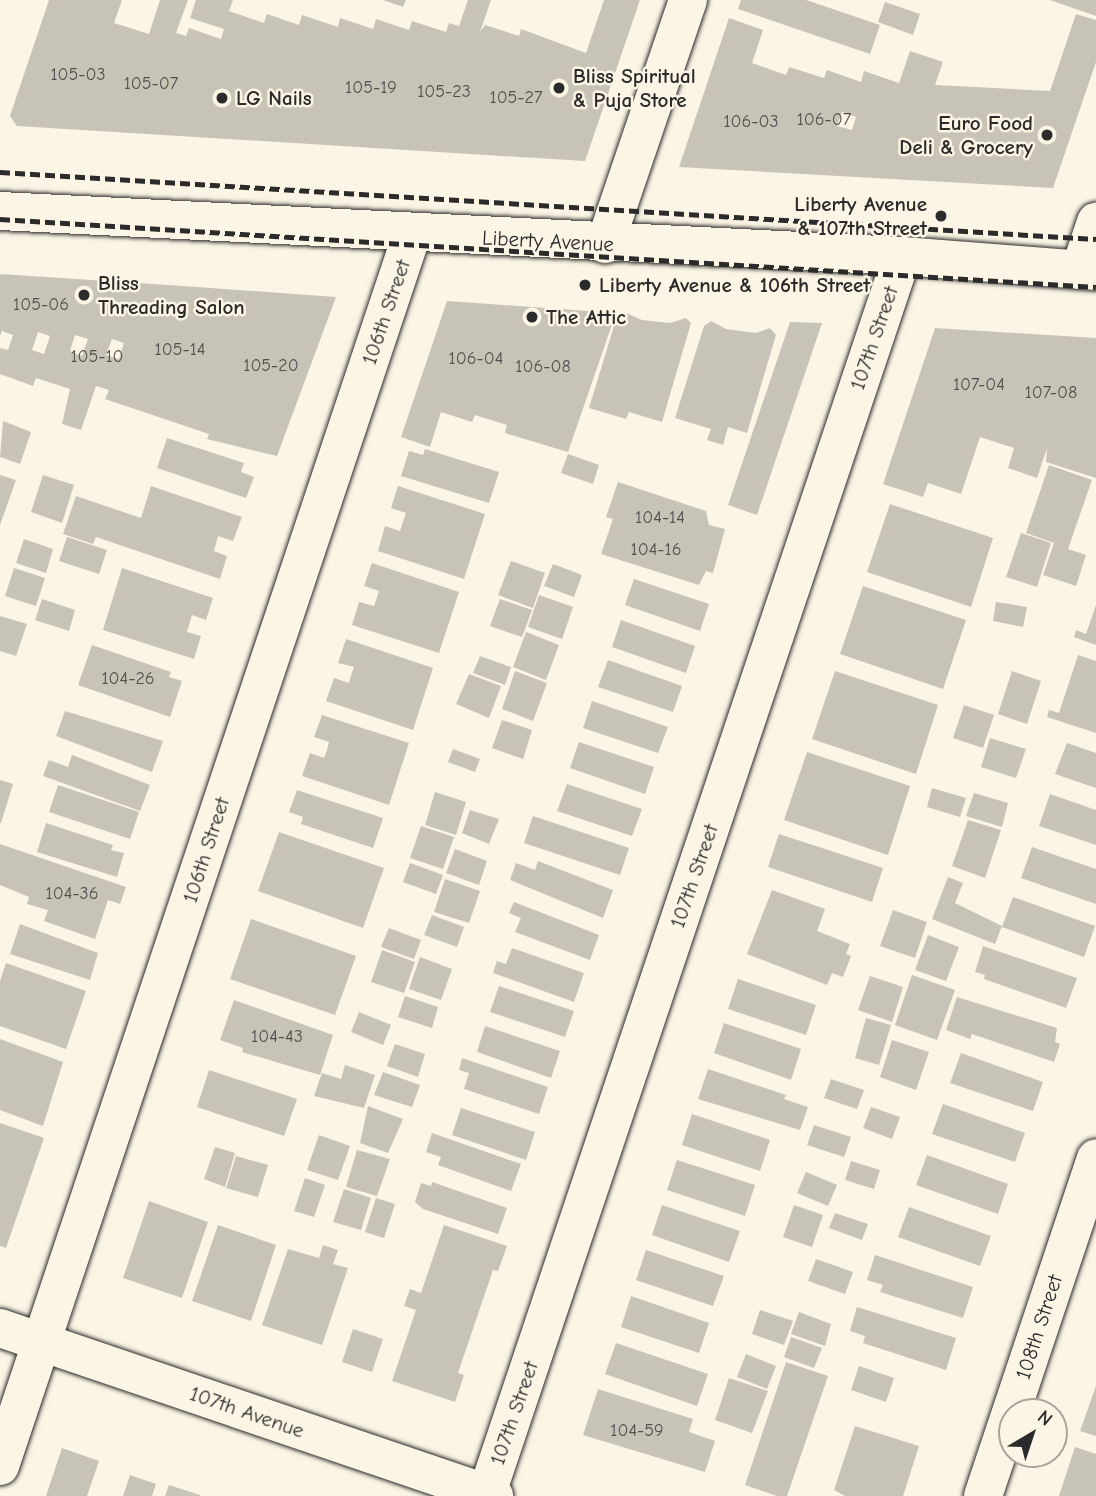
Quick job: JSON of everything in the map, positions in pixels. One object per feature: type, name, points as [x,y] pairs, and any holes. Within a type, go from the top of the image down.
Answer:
[{"type":"street","points":[[605,244],[688,0]]},
{"type":"street","name":"Liberty Avenue","points":[[0,211],[605,244],[902,256],[1088,271]]},
{"type":"street","points":[[1088,271],[1096,222]]},
{"type":"street","name":"106th Street","points":[[0,1466],[412,234]]},
{"type":"street","name":"107th Street","points":[[489,1495],[902,256]]},
{"type":"street","name":"108th Street","points":[[983,1496],[1096,1158]]},
{"type":"street","name":"107th Avenue","points":[[0,1328],[489,1495]]},
{"type":"building","points":[[49,0],[122,0],[114,23],[149,34],[160,0],[188,0],[176,33],[186,36],[189,28],[221,39],[224,29],[190,18],[196,0],[233,0],[229,11],[264,23],[267,14],[299,25],[302,15],[338,27],[340,18],[373,29],[376,19],[409,30],[412,21],[446,32],[449,23],[459,26],[468,0],[491,0],[480,32],[485,25],[519,36],[521,29],[586,53],[604,0],[640,0],[585,161],[17,126],[10,116]]},
{"type":"building","points":[[383,0],[406,0],[403,7]]},
{"type":"building","points":[[741,0],[806,0],[880,25],[870,54],[738,9]]},
{"type":"building","points":[[1050,0],[1096,0],[1096,16]]},
{"type":"building","points":[[885,2],[920,14],[913,35],[878,22]]},
{"type":"building","points":[[1076,14],[1096,20],[1096,62],[1053,188],[679,167],[729,18],[763,30],[752,63],[786,75],[789,67],[824,78],[827,70],[861,82],[864,71],[899,83],[910,51],[943,62],[935,85],[1050,91]],"holes":[[[842,112],[856,117],[852,130],[837,126]]]},
{"type":"building","points":[[0,274],[336,297],[277,456],[207,439],[209,434],[105,399],[109,390],[96,386],[81,430],[62,424],[70,389],[36,378],[33,386],[0,374],[0,348],[8,350],[13,335],[2,331],[0,336]],"holes":[[[38,332],[50,336],[44,354],[32,350]],[[75,335],[88,339],[82,356],[70,351]],[[112,339],[124,343],[119,359],[106,355]]]},
{"type":"building","points":[[447,301],[616,313],[568,452],[505,433],[507,425],[475,415],[472,422],[441,412],[430,447],[401,437]]},
{"type":"building","points":[[626,313],[642,320],[670,323],[686,318],[691,323],[662,422],[629,412],[626,419],[589,408],[617,316]]},
{"type":"building","points":[[711,321],[726,329],[756,333],[770,328],[776,335],[747,433],[728,427],[723,445],[707,440],[711,429],[675,418],[704,326]]},
{"type":"building","points":[[790,322],[822,323],[757,515],[728,505]]},
{"type":"building","points":[[935,328],[1096,338],[1096,478],[1046,462],[1047,448],[1037,478],[1008,468],[1014,448],[980,437],[961,494],[928,483],[923,497],[883,484]]},
{"type":"building","points":[[3,421],[31,432],[20,464],[0,457]]},
{"type":"building","points":[[167,438],[244,463],[241,472],[254,477],[246,498],[157,468]]},
{"type":"building","points":[[425,449],[499,472],[489,503],[401,476],[409,451],[423,455]]},
{"type":"building","points":[[568,454],[599,465],[593,484],[561,473]]},
{"type":"building","points":[[1049,465],[1092,480],[1068,549],[1086,555],[1076,586],[1043,575],[1054,543],[1026,533]]},
{"type":"building","points":[[0,475],[16,480],[0,525]]},
{"type":"building","points":[[43,475],[74,485],[62,523],[31,512]]},
{"type":"building","points":[[618,482],[706,511],[709,525],[725,529],[713,573],[706,571],[699,585],[601,554],[613,519],[606,517]]},
{"type":"building","points":[[151,486],[242,517],[233,541],[218,536],[214,551],[227,556],[220,579],[96,537],[93,544],[63,534],[76,496],[141,518]]},
{"type":"building","points":[[398,486],[485,514],[464,579],[378,551],[385,526],[400,531],[406,513],[391,508]]},
{"type":"building","points":[[890,504],[993,538],[971,607],[867,572]]},
{"type":"building","points":[[1021,533],[1051,543],[1037,587],[1006,577]]},
{"type":"building","points":[[67,537],[107,550],[99,574],[59,561]]},
{"type":"building","points":[[24,539],[53,549],[46,573],[16,563]]},
{"type":"building","points":[[511,561],[545,573],[533,608],[498,595]]},
{"type":"building","points":[[372,563],[459,592],[439,653],[352,625],[359,602],[374,606],[379,591],[364,586]]},
{"type":"building","points":[[553,564],[582,575],[574,597],[544,586]]},
{"type":"building","points":[[14,568],[45,578],[36,606],[5,596]]},
{"type":"building","points":[[122,568],[213,598],[206,620],[192,615],[187,632],[201,636],[194,659],[103,630]]},
{"type":"building","points":[[634,579],[709,604],[700,631],[625,605]]},
{"type":"building","points":[[863,586],[966,620],[943,689],[840,654]]},
{"type":"building","points":[[539,595],[573,607],[562,639],[528,627]]},
{"type":"building","points":[[42,599],[75,610],[69,631],[35,620]]},
{"type":"building","points":[[500,599],[532,610],[522,637],[490,626]]},
{"type":"building","points":[[996,602],[1027,607],[1023,627],[993,621]]},
{"type":"building","points":[[1096,605],[1096,645],[1074,637],[1076,630],[1086,634]]},
{"type":"building","points":[[0,616],[27,624],[16,656],[0,651]]},
{"type":"building","points":[[621,620],[695,646],[686,673],[612,647]]},
{"type":"building","points":[[526,632],[559,645],[546,680],[513,667]]},
{"type":"building","points":[[346,639],[433,668],[413,730],[326,701],[334,678],[349,683],[354,667],[338,663]]},
{"type":"building","points":[[92,645],[171,672],[169,677],[182,681],[170,717],[78,685]]},
{"type":"building","points":[[1078,655],[1096,661],[1096,733],[1047,717],[1049,710],[1059,713]]},
{"type":"building","points":[[480,656],[511,667],[505,685],[473,673]]},
{"type":"building","points":[[608,660],[682,686],[673,712],[598,687]]},
{"type":"building","points":[[515,671],[547,683],[533,721],[502,709]]},
{"type":"building","points":[[835,671],[938,705],[916,774],[812,739]]},
{"type":"building","points":[[1012,671],[1041,681],[1027,724],[998,714]]},
{"type":"building","points":[[469,674],[501,686],[489,718],[456,704]]},
{"type":"building","points":[[592,701],[668,727],[658,753],[583,728]]},
{"type":"building","points":[[964,705],[994,715],[983,748],[953,738]]},
{"type":"building","points":[[65,711],[163,741],[152,772],[56,736]]},
{"type":"building","points":[[322,715],[409,743],[389,805],[302,776],[310,753],[324,758],[327,750],[329,742],[314,737]]},
{"type":"building","points":[[502,720],[532,730],[523,759],[492,748]]},
{"type":"building","points":[[990,738],[1026,749],[1016,778],[981,767]]},
{"type":"building","points":[[579,742],[654,767],[645,794],[570,768]]},
{"type":"building","points":[[1067,743],[1096,753],[1096,788],[1055,774]]},
{"type":"building","points":[[453,749],[480,759],[475,772],[448,762]]},
{"type":"building","points":[[807,752],[910,786],[888,855],[784,820]]},
{"type":"building","points":[[72,755],[150,785],[140,811],[43,776],[49,760],[68,767]]},
{"type":"building","points":[[0,780],[13,784],[1,823],[0,823]]},
{"type":"building","points":[[567,784],[642,809],[632,836],[557,811]]},
{"type":"building","points":[[58,785],[139,812],[130,839],[49,812]]},
{"type":"building","points":[[932,788],[966,798],[960,817],[927,807]]},
{"type":"building","points":[[297,790],[383,818],[373,848],[301,824],[303,817],[289,812]]},
{"type":"building","points":[[435,792],[466,802],[456,835],[425,825]]},
{"type":"building","points":[[974,793],[1008,803],[1002,827],[966,816]]},
{"type":"building","points":[[1050,794],[1096,810],[1096,845],[1039,826]]},
{"type":"building","points":[[470,810],[499,819],[489,844],[462,833]]},
{"type":"building","points":[[533,816],[629,848],[620,875],[524,843]]},
{"type":"building","points":[[968,820],[1001,830],[985,878],[952,866]]},
{"type":"building","points":[[46,823],[113,845],[111,850],[124,853],[117,877],[37,852]]},
{"type":"building","points":[[421,826],[454,837],[443,869],[410,858]]},
{"type":"building","points":[[279,832],[384,868],[363,928],[258,891]]},
{"type":"building","points":[[779,834],[883,868],[872,902],[768,867]]},
{"type":"building","points":[[0,844],[126,887],[120,904],[108,900],[95,939],[44,921],[48,910],[27,904],[29,897],[0,885]]},
{"type":"building","points":[[1032,847],[1096,869],[1096,904],[1021,878]]},
{"type":"building","points":[[455,849],[487,861],[479,885],[446,873]]},
{"type":"building","points":[[538,861],[613,890],[603,918],[510,880],[516,863],[535,870]]},
{"type":"building","points":[[410,863],[443,875],[436,894],[403,882]]},
{"type":"building","points":[[948,877],[963,883],[955,903],[1002,926],[995,944],[932,919]]},
{"type":"building","points":[[445,879],[480,891],[469,923],[434,912]]},
{"type":"building","points":[[772,890],[825,909],[817,931],[850,944],[846,954],[851,956],[843,977],[832,973],[827,985],[747,954]]},
{"type":"building","points":[[1013,897],[1095,926],[1084,957],[1002,927]]},
{"type":"building","points":[[514,902],[599,935],[590,960],[515,932],[521,918],[509,913]]},
{"type":"building","points":[[893,910],[927,922],[915,958],[880,946]]},
{"type":"building","points":[[432,915],[464,927],[457,947],[424,935]]},
{"type":"building","points":[[251,919],[356,956],[335,1015],[230,979]]},
{"type":"building","points":[[20,924],[98,953],[90,980],[10,954]]},
{"type":"building","points":[[389,928],[421,940],[414,959],[381,947]]},
{"type":"building","points":[[928,935],[959,947],[946,981],[915,970]]},
{"type":"building","points":[[983,946],[1077,978],[1066,1008],[984,979],[985,975],[975,972]]},
{"type":"building","points":[[512,948],[584,973],[574,1002],[493,973],[497,961],[506,964]]},
{"type":"building","points":[[382,950],[415,962],[404,993],[371,982]]},
{"type":"building","points":[[420,957],[452,969],[441,1000],[409,989]]},
{"type":"building","points":[[6,963],[86,991],[66,1049],[0,1026],[0,981]]},
{"type":"building","points":[[912,975],[955,990],[937,1040],[895,1025]]},
{"type":"building","points":[[870,976],[903,987],[892,1022],[858,1010]]},
{"type":"building","points":[[738,979],[816,1005],[806,1035],[728,1009]]},
{"type":"building","points":[[499,986],[574,1011],[565,1037],[490,1012]]},
{"type":"building","points":[[405,996],[438,1007],[432,1028],[398,1017]]},
{"type":"building","points":[[957,997],[1057,1028],[1055,1042],[1060,1044],[1054,1062],[972,1034],[970,1039],[946,1030]]},
{"type":"building","points":[[234,1000],[333,1035],[320,1075],[242,1052],[243,1048],[220,1040]]},
{"type":"building","points":[[359,1012],[391,1025],[383,1045],[351,1032]]},
{"type":"building","points":[[866,1018],[891,1025],[879,1065],[855,1058]]},
{"type":"building","points":[[724,1023],[801,1049],[791,1080],[714,1053]]},
{"type":"building","points":[[485,1026],[560,1051],[551,1078],[477,1052]]},
{"type":"building","points":[[0,1039],[63,1062],[43,1126],[0,1110]]},
{"type":"building","points":[[892,1040],[929,1052],[916,1090],[880,1077]]},
{"type":"building","points":[[395,1044],[425,1054],[418,1077],[387,1066]]},
{"type":"building","points":[[961,1053],[1043,1082],[1033,1111],[950,1083]]},
{"type":"building","points":[[462,1058],[548,1087],[539,1114],[464,1089],[469,1073],[459,1070]]},
{"type":"building","points":[[345,1065],[375,1075],[364,1108],[314,1096],[322,1073],[341,1079]]},
{"type":"building","points":[[708,1069],[786,1095],[784,1099],[808,1107],[800,1130],[698,1099]]},
{"type":"building","points":[[209,1070],[297,1099],[284,1136],[197,1107]]},
{"type":"building","points":[[383,1072],[420,1085],[412,1107],[374,1095]]},
{"type":"building","points":[[831,1079],[864,1090],[857,1109],[824,1098]]},
{"type":"building","points":[[943,1104],[1025,1133],[1015,1162],[932,1134]]},
{"type":"building","points":[[368,1106],[403,1119],[388,1153],[360,1143]]},
{"type":"building","points":[[871,1107],[900,1117],[892,1139],[863,1128]]},
{"type":"building","points":[[461,1108],[535,1132],[526,1160],[452,1135]]},
{"type":"building","points":[[692,1114],[770,1140],[760,1171],[682,1145]]},
{"type":"building","points":[[0,1123],[44,1138],[6,1248],[0,1246]]},
{"type":"building","points":[[814,1125],[851,1137],[844,1157],[807,1145]]},
{"type":"building","points":[[432,1133],[521,1164],[511,1191],[438,1165],[441,1157],[426,1152]]},
{"type":"building","points":[[319,1135],[350,1146],[338,1180],[307,1170]]},
{"type":"building","points":[[215,1147],[235,1153],[225,1187],[204,1179]]},
{"type":"building","points":[[357,1150],[390,1159],[377,1196],[346,1187]]},
{"type":"building","points":[[927,1155],[1008,1184],[998,1214],[916,1185]]},
{"type":"building","points":[[236,1156],[268,1165],[258,1197],[226,1188]]},
{"type":"building","points":[[677,1160],[755,1185],[745,1216],[667,1190]]},
{"type":"building","points":[[851,1161],[880,1170],[874,1189],[845,1180]]},
{"type":"building","points":[[806,1172],[837,1185],[828,1206],[797,1193]]},
{"type":"building","points":[[305,1178],[325,1185],[314,1217],[294,1211]]},
{"type":"building","points":[[432,1182],[507,1208],[498,1234],[423,1209],[415,1202],[421,1183],[431,1186]]},
{"type":"building","points":[[344,1189],[371,1198],[361,1230],[333,1222]]},
{"type":"building","points":[[376,1198],[395,1204],[384,1238],[365,1232]]},
{"type":"building","points":[[149,1201],[208,1222],[182,1298],[123,1278]]},
{"type":"building","points":[[662,1205],[740,1231],[729,1262],[652,1235]]},
{"type":"building","points":[[794,1205],[823,1215],[812,1247],[783,1237]]},
{"type":"building","points":[[909,1207],[991,1236],[980,1266],[898,1237]]},
{"type":"building","points":[[835,1213],[868,1224],[862,1240],[829,1228]]},
{"type":"building","points":[[218,1225],[276,1245],[251,1321],[192,1301]]},
{"type":"building","points":[[444,1225],[507,1246],[498,1271],[493,1270],[458,1373],[464,1375],[455,1402],[392,1381],[416,1310],[404,1306],[410,1289],[421,1293]]},
{"type":"building","points":[[323,1245],[338,1250],[333,1264],[348,1268],[322,1345],[262,1325],[288,1249],[319,1258]]},
{"type":"building","points":[[646,1250],[724,1276],[713,1306],[636,1280]]},
{"type":"building","points":[[875,1255],[973,1287],[963,1318],[880,1292],[883,1285],[867,1280]]},
{"type":"building","points":[[816,1259],[853,1272],[845,1294],[808,1281]]},
{"type":"building","points":[[631,1296],[709,1323],[699,1353],[621,1327]]},
{"type":"building","points":[[857,1307],[956,1338],[946,1370],[863,1343],[865,1336],[850,1331]]},
{"type":"building","points":[[760,1310],[793,1321],[784,1345],[752,1334]]},
{"type":"building","points":[[799,1312],[831,1324],[825,1346],[791,1334]]},
{"type":"building","points":[[353,1329],[383,1339],[372,1372],[342,1362]]},
{"type":"building","points":[[791,1337],[822,1348],[814,1368],[784,1357]]},
{"type":"building","points":[[616,1343],[708,1374],[697,1406],[605,1374]]},
{"type":"building","points":[[746,1354],[776,1366],[767,1389],[737,1377]]},
{"type":"building","points":[[786,1362],[828,1376],[787,1496],[777,1496],[745,1485]]},
{"type":"building","points":[[859,1366],[894,1378],[886,1402],[851,1390]]},
{"type":"building","points":[[729,1378],[768,1391],[752,1433],[715,1420]]},
{"type":"building","points":[[1096,1386],[1096,1436],[1080,1431]]},
{"type":"building","points":[[598,1389],[693,1419],[689,1432],[715,1441],[705,1472],[583,1435]]},
{"type":"building","points":[[855,1426],[919,1446],[903,1496],[845,1496],[834,1490]]},
{"type":"building","points":[[1075,1447],[1096,1454],[1096,1496],[1059,1496]]},
{"type":"building","points":[[62,1448],[99,1461],[87,1496],[46,1496]]},
{"type":"building","points":[[130,1475],[156,1484],[152,1496],[123,1496]]},
{"type":"building","points":[[169,1485],[200,1495],[200,1496],[165,1496]]},
{"type":"railway","points":[[0,172],[1096,239]]},
{"type":"railway","points":[[0,219],[1096,287]]},
{"type":"place","name":"Bliss Spiritual & Puja Store","points":[[559,88]]},
{"type":"place","name":"LG Nails","points":[[222,98]]},
{"type":"place","name":"Euro Food Deli & Grocery","points":[[1047,135]]},
{"type":"place","name":"Liberty Avenue & 107th Street","points":[[941,216]]},
{"type":"place","name":"Liberty Avenue & 106th Street","points":[[585,285]]},
{"type":"place","name":"Bliss Threading Salon","points":[[84,295]]},
{"type":"place","name":"The Attic","points":[[532,317]]}]
